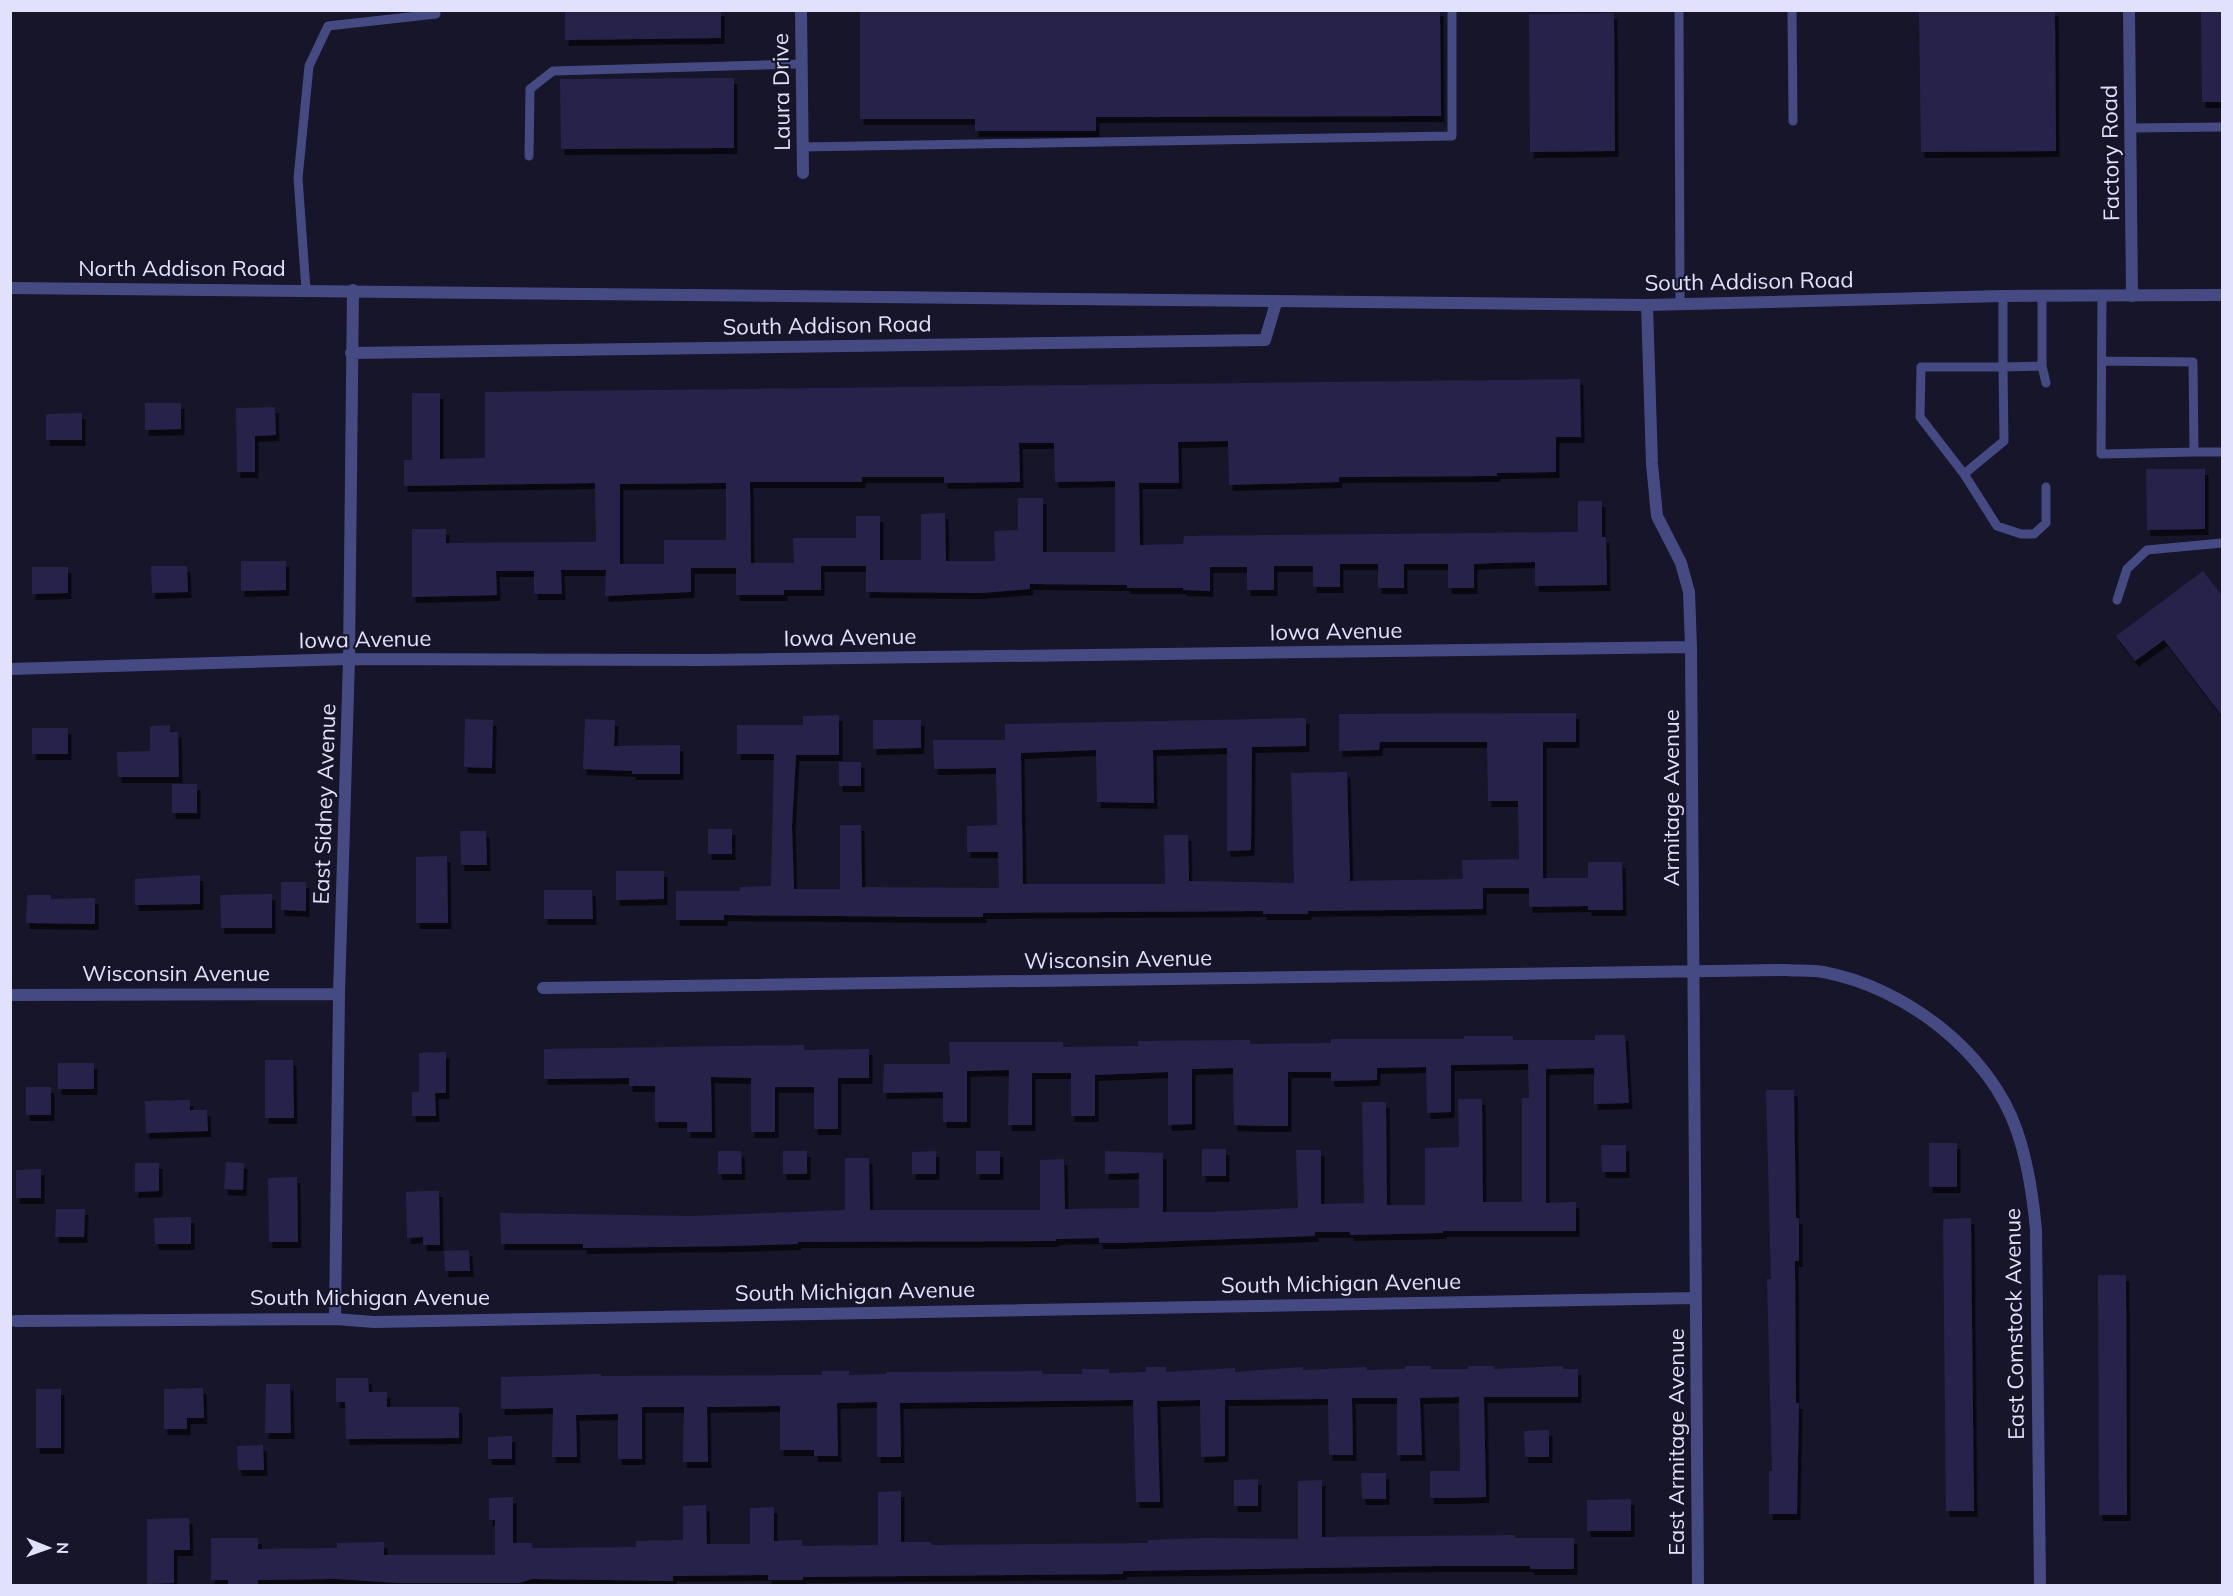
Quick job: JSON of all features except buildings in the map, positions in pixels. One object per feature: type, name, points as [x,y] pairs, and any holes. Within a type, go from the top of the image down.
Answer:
[{"type":"street","name":"Laura Drive","points":[[801,10],[803,173]]},
{"type":"street","name":"Factory Road","points":[[2129,10],[2132,296]]},
{"type":"street","name":"North Addison Road","points":[[10,288],[353,290]]},
{"type":"street","name":"South Addison Road","points":[[353,290],[1276,303],[1647,305],[2003,296],[2223,296]]},
{"type":"street","name":"East Sidney Avenue","points":[[335,1319],[339,994],[350,659],[353,290]]},
{"type":"street","name":"South Addison Road","points":[[351,353],[1265,340],[1276,303]]},
{"type":"street","name":"Armitage Avenue","points":[[1647,305],[1652,464],[1657,516],[1684,573],[1689,592],[1696,1299]]},
{"type":"street","name":"Iowa Avenue","points":[[10,669],[350,659],[704,660],[1691,647]]},
{"type":"street","name":"East Comstock Avenue","points":[[1693,973],[1786,970],[1822,972],[1876,989],[1907,1003],[1961,1047],[1984,1072],[2002,1098],[2020,1141],[2028,1173],[2036,1230],[2040,1586]]},
{"type":"street","name":"Wisconsin Avenue","points":[[543,988],[1693,973]]},
{"type":"street","name":"Wisconsin Avenue","points":[[12,995],[339,994]]},
{"type":"street","name":"South Michigan Avenue","points":[[15,1321],[335,1319],[374,1322],[1696,1299]]},
{"type":"street","name":"East Armitage Avenue","points":[[1696,1299],[1698,1586]]},
{"type":"lane","points":[[802,147],[1452,136],[1452,10]]},
{"type":"lane","points":[[1678,10],[1680,304]]},
{"type":"lane","points":[[1792,10],[1793,121]]},
{"type":"lane","points":[[306,290],[298,178],[309,66],[328,26],[436,14]]},
{"type":"lane","points":[[529,156],[530,88],[553,71],[801,64]]},
{"type":"lane","points":[[2131,128],[2223,127]]},
{"type":"lane","points":[[1964,474],[2004,441],[2003,296]]},
{"type":"lane","points":[[2042,296],[2042,366],[2046,383]]},
{"type":"lane","points":[[2102,296],[2101,454],[2223,452]]},
{"type":"lane","points":[[2102,362],[2193,362],[2194,452]]},
{"type":"lane","points":[[2042,366],[1920,367],[1920,417],[1964,474],[1997,526],[2021,534],[2034,534],[2046,522],[2046,486]]},
{"type":"lane","points":[[2117,600],[2127,569],[2147,550],[2223,543]]}]
